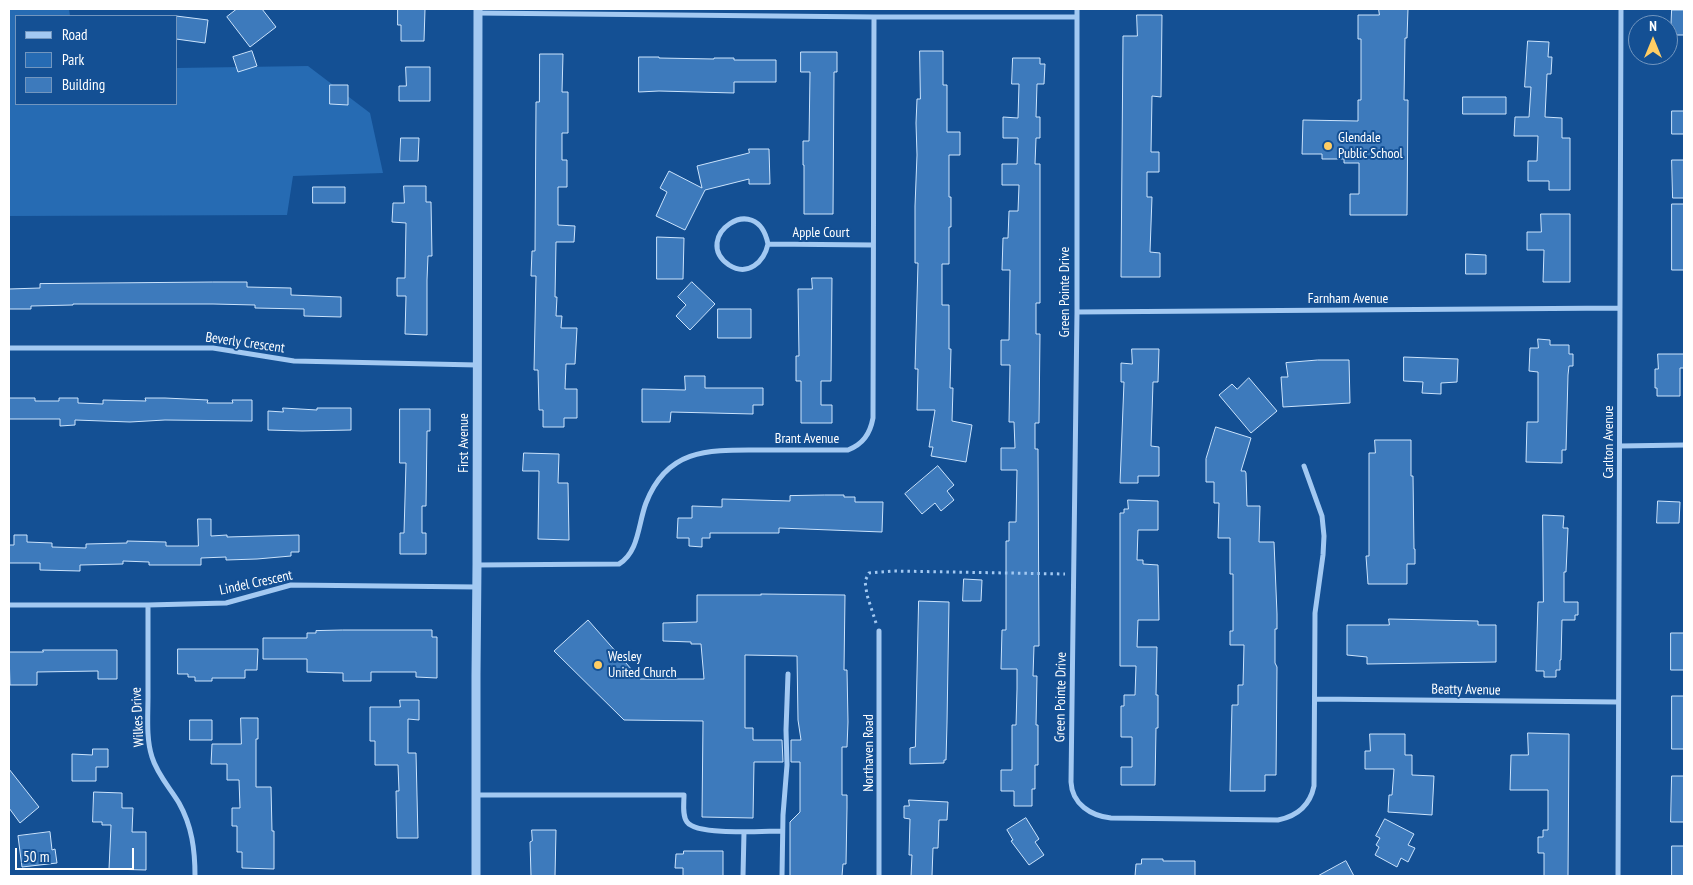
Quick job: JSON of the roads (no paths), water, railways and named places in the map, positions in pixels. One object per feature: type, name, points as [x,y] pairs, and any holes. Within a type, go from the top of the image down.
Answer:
[{"type":"street","name":"Green Pointe Drive","points":[[1077,9],[1077,312],[1071,788],[1081,805],[1092,813],[1111,818],[1278,820],[1292,816],[1309,802],[1314,786],[1315,613],[1324,536],[1320,510],[1304,466]]},
{"type":"street","name":"Carlton Avenue","points":[[1618,876],[1621,9]]},
{"type":"street","points":[[478,11],[874,17],[1076,17]]},
{"type":"street","name":"First Avenue","points":[[476,876],[478,11]]},
{"type":"street","name":"Brant Avenue","points":[[477,565],[619,564],[626,560],[630,554],[645,504],[657,481],[666,471],[688,457],[713,450],[848,450],[860,444],[869,433],[873,418],[874,17]]},
{"type":"street","points":[[743,218],[753,220],[761,226],[766,234],[768,244],[766,254],[761,262],[743,269],[733,267],[725,262],[719,253],[718,244],[720,234],[725,226],[733,220],[743,218]]},
{"type":"street","name":"Apple Court","points":[[768,244],[873,245]]},
{"type":"street","name":"Farnham Avenue","points":[[1077,312],[1620,308]]},
{"type":"street","name":"Beverly Crescent","points":[[9,348],[213,348],[294,361],[477,365]]},
{"type":"street","points":[[1620,446],[1684,445]]},
{"type":"street","name":"Lindel Crescent","points":[[9,605],[226,603],[291,585],[477,587]]},
{"type":"street","name":"Wilkes Drive","points":[[148,605],[148,729],[152,757],[188,822],[192,836],[195,876]]},
{"type":"street","name":"Northaven Road","points":[[879,631],[879,876]]},
{"type":"street","points":[[782,876],[782,831],[787,765],[788,674]]},
{"type":"street","name":"Beatty Avenue","points":[[1314,699],[1618,702]]},
{"type":"street","points":[[476,794],[684,795],[685,819],[691,827],[704,830],[744,832],[782,831]]},
{"type":"street","points":[[743,876],[744,832]]},
{"type":"place","name":"Glendale Public School","points":[[1328,146]]},
{"type":"place","name":"Wesley United Church","points":[[598,665]]}]
